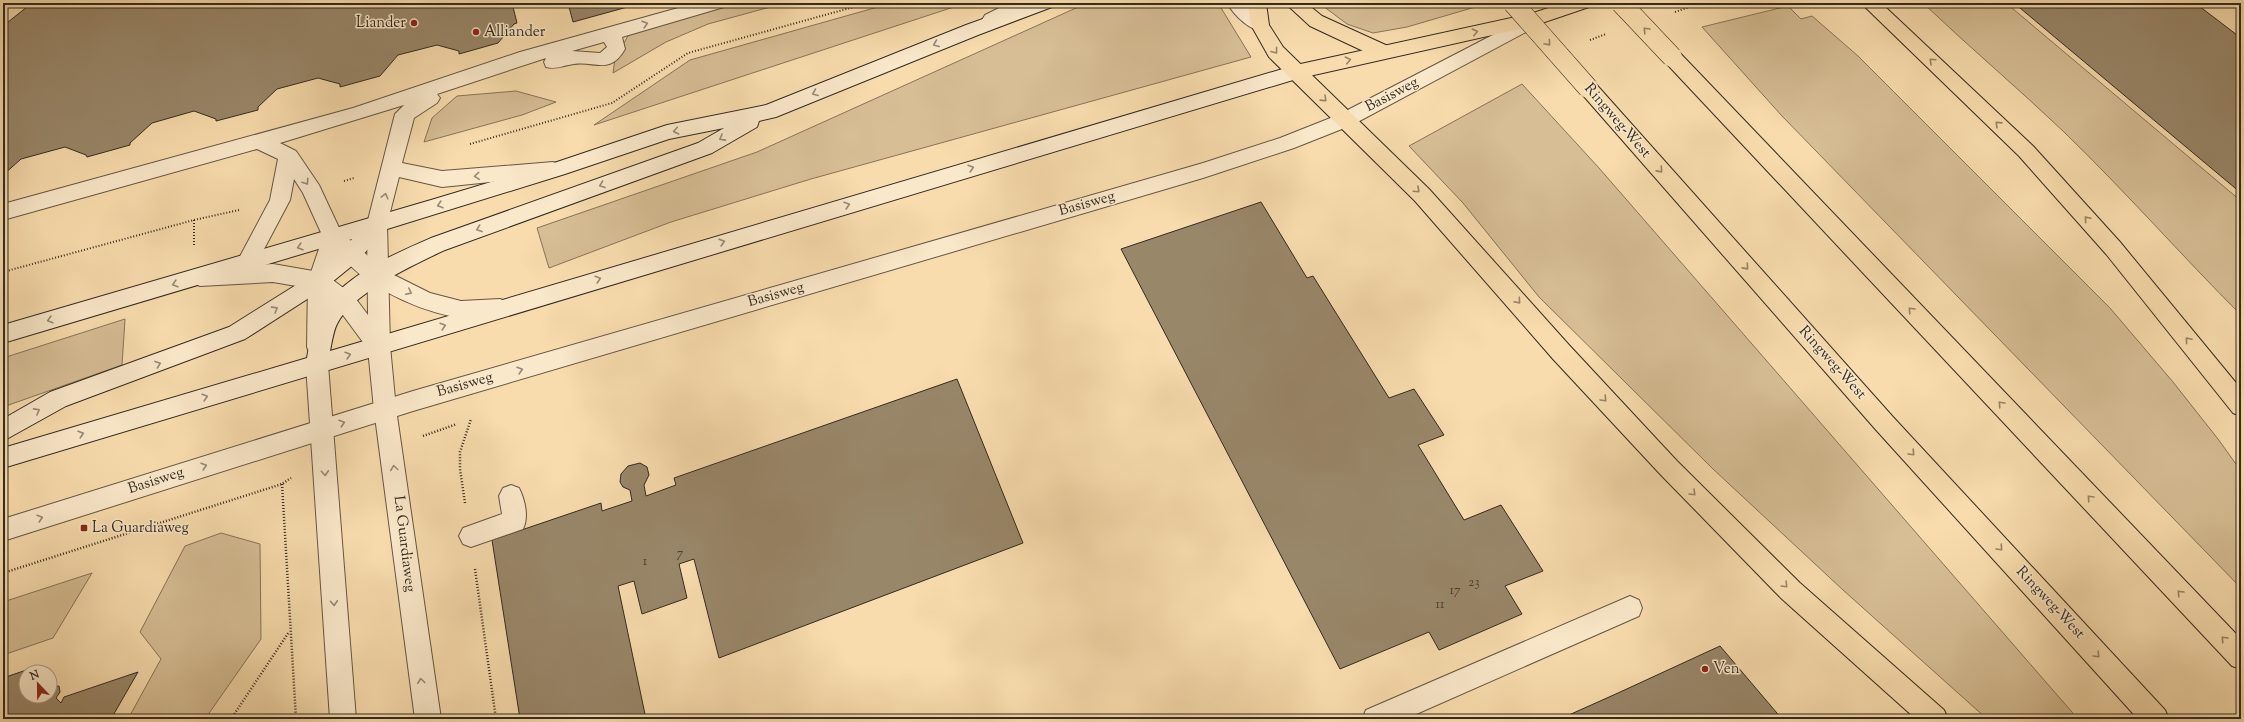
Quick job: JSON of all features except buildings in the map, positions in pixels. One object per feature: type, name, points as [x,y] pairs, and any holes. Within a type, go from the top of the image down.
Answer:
[{"type":"main road","points":[[3,212],[257,140],[356,114],[527,57],[718,3]]},
{"type":"main road","points":[[972,30],[1024,3]]},
{"type":"main road","points":[[317,365],[322,335],[333,312],[377,276],[407,257],[438,244],[704,148],[769,112],[972,30],[1046,3]]},
{"type":"main road","points":[[1236,3],[1260,25],[1276,52],[1422,195],[1566,358],[1669,468],[1791,591],[1935,719]]},
{"type":"main road","points":[[1257,3],[1260,25]]},
{"type":"main road","points":[[1294,3],[1316,21],[1383,52]]},
{"type":"main road","name":"Ringweg-West","points":[[1513,3],[1885,424],[2156,719]]},
{"type":"main road","name":"Basisweg","points":[[3,458],[317,365],[501,308],[1296,72],[1533,20],[1583,3]]},
{"type":"main road","points":[[1621,3],[2241,658]]},
{"type":"main road","points":[[1870,3],[2031,157],[2113,248],[2241,406]]},
{"type":"main road","name":"Basisweg","points":[[3,530],[385,410],[1203,170],[1287,143],[1345,120],[1533,20]]},
{"type":"main road","points":[[3,430],[58,399],[237,333],[319,281],[352,255],[377,224],[405,114],[438,94],[565,59],[581,57],[594,61],[602,60],[609,57],[616,49],[615,40],[607,35]]},
{"type":"main road","points":[[3,334],[377,224],[558,169],[668,132],[769,112]]},
{"type":"main road","points":[[257,140],[289,156],[312,190],[333,237],[377,276],[425,300],[461,310],[501,308]]},
{"type":"main road","points":[[247,262],[280,200],[289,156]]},
{"type":"main road","points":[[392,168],[442,179],[558,169]]},
{"type":"main road","name":"La Guardiaweg","points":[[377,224],[379,346],[385,410],[428,719]]},
{"type":"main road","points":[[333,237],[319,281],[317,365],[343,719]]},
{"type":"main road","points":[[196,278],[273,273],[319,281],[345,301],[379,346]]},
{"type":"main road","points":[[471,536],[515,521],[511,496]]},
{"type":"main road","points":[[1375,719],[1630,608]]},
{"type":"path","points":[[466,145],[612,103],[688,54],[868,3]]},
{"type":"path","points":[[312,190],[392,168]]},
{"type":"path","points":[[3,272],[194,220],[280,200]]},
{"type":"path","points":[[282,484],[296,719]]},
{"type":"path","points":[[231,719],[290,632]]},
{"type":"shaded area","points":[[737,3],[785,3],[708,24],[666,42],[613,73],[615,59],[629,34]]},
{"type":"shaded area","points":[[892,3],[966,3],[594,125],[690,60]]},
{"type":"shaded area","points":[[1087,3],[1218,3],[1251,57],[811,179],[671,222],[549,268],[537,228],[757,152]]},
{"type":"shaded area","points":[[1319,3],[1489,3],[1407,27],[1373,33],[1347,24]]},
{"type":"shaded area","points":[[1923,3],[2006,3],[2241,201],[2241,315],[2064,132]]},
{"type":"shaded area","points":[[1788,6],[1801,19],[1812,16],[1858,56],[2110,308],[2173,382],[2218,439],[2241,471],[2241,588],[1782,116],[1702,27]]},
{"type":"shaded area","points":[[1522,84],[1599,168],[2078,719],[1987,719],[1843,590],[1713,469],[1539,297],[1463,203],[1409,146]]},
{"type":"shaded area","points":[[516,91],[556,102],[522,115],[424,142],[432,118],[457,96]]},
{"type":"shaded area","points":[[125,319],[122,365],[3,407],[3,358]]},
{"type":"shaded area","points":[[221,533],[260,544],[261,639],[205,719],[128,719],[161,659],[140,632],[185,546]]},
{"type":"shaded area","points":[[92,573],[53,638],[3,655],[3,602]]},
{"type":"place","name":"Liander","points":[[414,23]]},
{"type":"place","name":"Alliander","points":[[476,32]]},
{"type":"place","name":"La Guardiaweg","points":[[84,528]]},
{"type":"place","name":"Ven","points":[[1705,669]]}]
